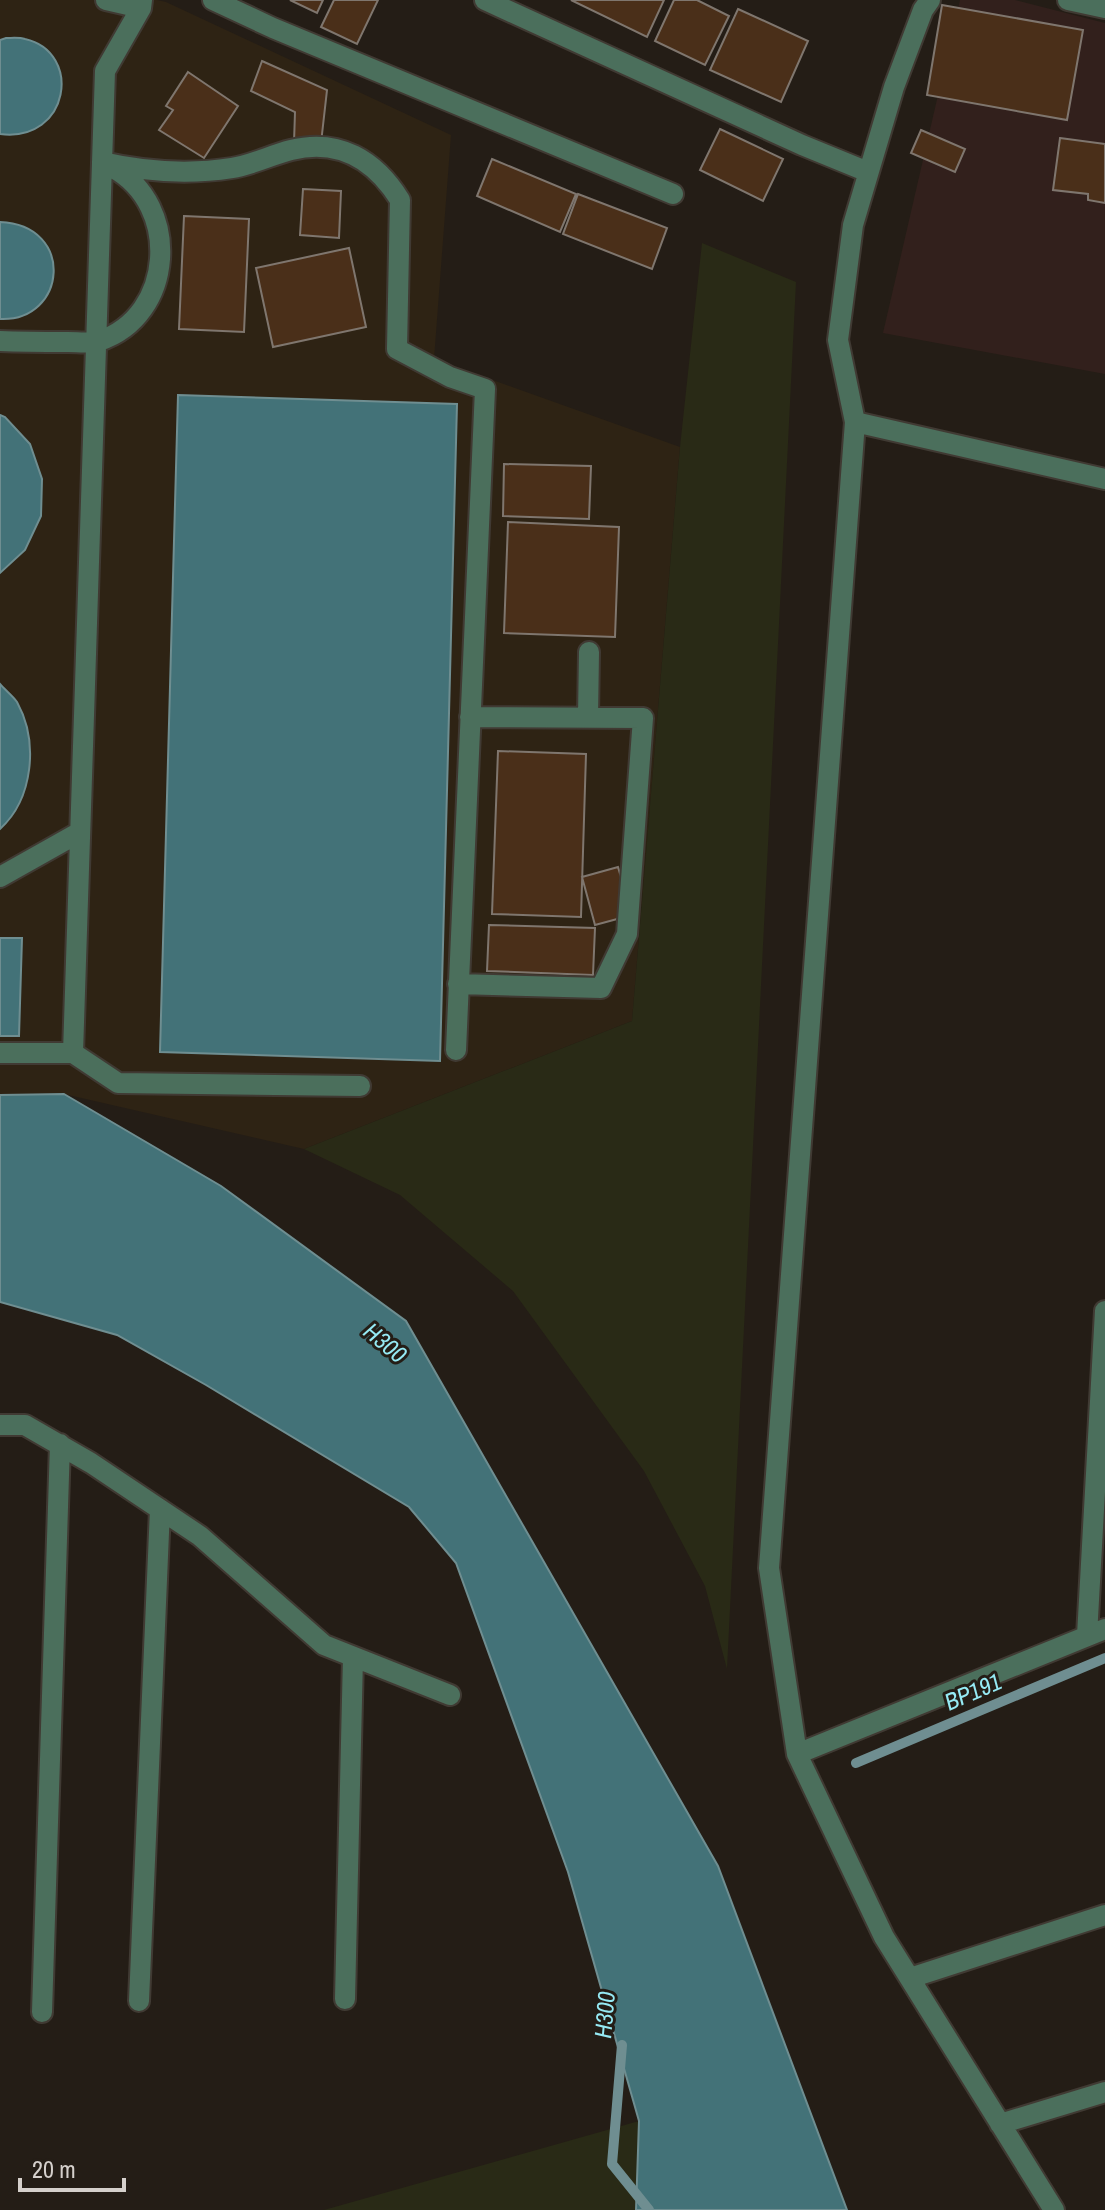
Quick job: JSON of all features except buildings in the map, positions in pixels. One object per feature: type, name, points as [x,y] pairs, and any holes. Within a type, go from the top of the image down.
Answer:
[{"type":"street","points":[[73,1053],[105,71],[142,4],[106,0]]},
{"type":"street","points":[[213,0],[273,28],[673,194]]},
{"type":"street","points":[[485,0],[802,145],[868,172]]},
{"type":"street","points":[[929,0],[894,87],[853,225],[838,340],[855,422],[769,1568],[797,1754],[884,1937],[1054,2210]]},
{"type":"street","points":[[1068,0],[1105,8]]},
{"type":"street","points":[[102,162],[135,170],[202,172],[236,168],[288,150],[309,147],[331,148],[353,154],[372,165],[388,181],[400,200],[397,349],[450,377],[485,389],[456,1050]]},
{"type":"street","points":[[0,341],[96,343],[115,334],[146,305],[160,266],[158,223],[137,187],[102,162]]},
{"type":"street","points":[[855,422],[1105,479]]},
{"type":"street","points":[[588,717],[589,652]]},
{"type":"street","points":[[458,984],[601,988],[627,934],[643,718],[470,717]]},
{"type":"street","points":[[0,877],[80,832]]},
{"type":"street","points":[[0,1053],[73,1053],[118,1083],[360,1086]]},
{"type":"street","points":[[797,1754],[1096,1632],[1105,1311]]},
{"type":"street","points":[[0,1425],[25,1425],[60,1444],[200,1536],[324,1645],[450,1695]]},
{"type":"street","points":[[42,2012],[60,1444]]},
{"type":"street","points":[[139,2001],[160,1509]]},
{"type":"street","points":[[345,1999],[353,1657]]},
{"type":"street","points":[[910,1978],[1105,1915]]},
{"type":"street","points":[[1000,2124],[1105,2092]]},
{"type":"shaded area","points":[[0,0],[166,2],[451,135],[434,359],[680,447],[632,1021],[304,1149],[64,1094],[0,1095]]},
{"type":"shaded area","points":[[960,0],[1015,0],[1105,23],[1105,374],[883,333]]},
{"type":"green space","points":[[702,243],[796,282],[727,1669],[705,1586],[644,1471],[513,1291],[400,1195],[304,1149],[632,1021],[680,447]]},
{"type":"green space","points":[[639,2121],[636,2210],[324,2210]]},
{"type":"water","points":[[23,38],[43,47],[55,61],[61,77],[60,95],[54,111],[42,125],[24,133],[0,134],[0,40]]},
{"type":"water","points":[[0,222],[25,227],[41,239],[51,255],[54,273],[49,290],[39,306],[22,316],[0,319]]},
{"type":"water","points":[[178,395],[457,404],[440,1061],[160,1052]]},
{"type":"water","points":[[0,415],[30,444],[42,479],[41,516],[25,550],[0,573]]},
{"type":"water","points":[[0,684],[17,702],[24,718],[30,752],[26,786],[20,802],[0,829]]},
{"type":"water","points":[[0,938],[22,938],[19,1036],[0,1036]]},
{"type":"water","points":[[64,1094],[221,1186],[406,1321],[718,1866],[847,2210],[636,2210],[639,2121],[568,1872],[456,1563],[409,1507],[206,1385],[117,1335],[0,1302],[0,1095]]},
{"type":"waterway","name":"BP191","points":[[856,1763],[1105,1658]]},
{"type":"waterway","name":"H300","points":[[622,2045],[612,2164],[649,2210]]}]
